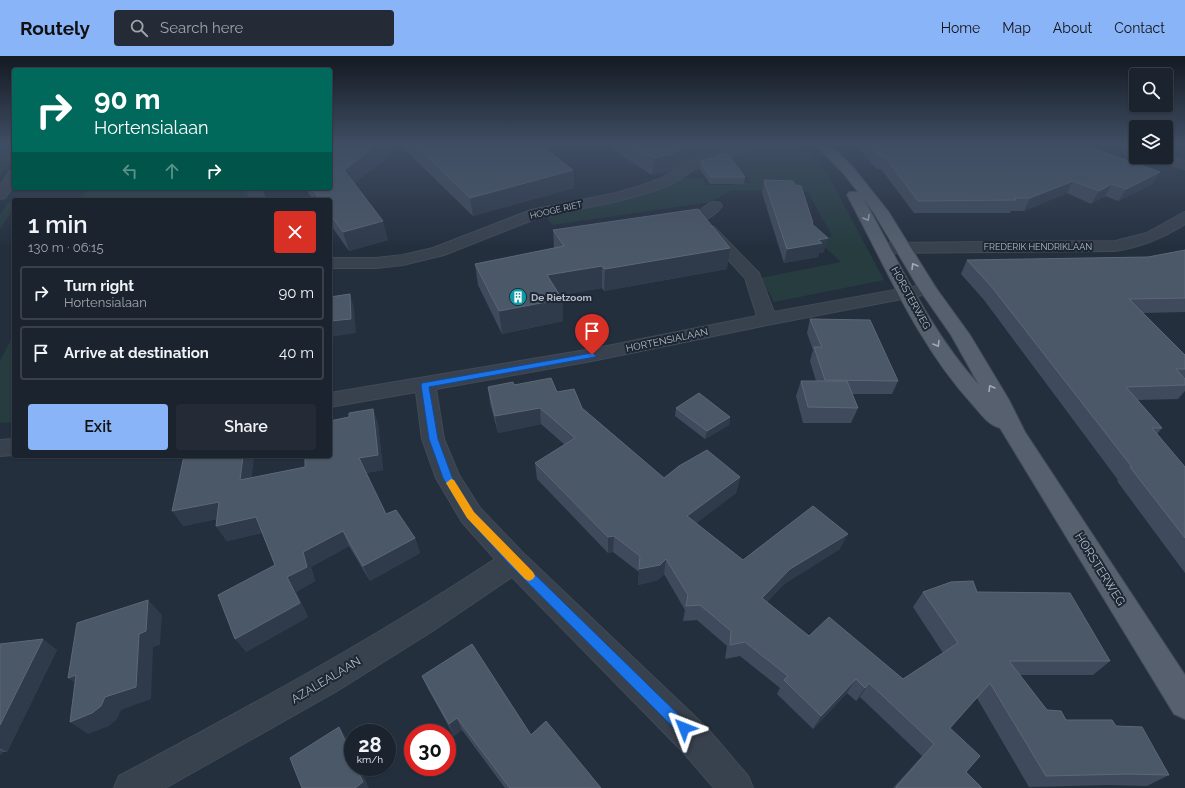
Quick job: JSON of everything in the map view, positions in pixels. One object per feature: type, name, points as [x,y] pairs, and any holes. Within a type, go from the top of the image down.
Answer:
[{"type":"main road","name":"HORSTERWEG","points":[[845,179],[944,355],[967,384],[1015,435]]},
{"type":"main road","name":"HORSTERWEG","points":[[856,179],[881,211],[928,289],[960,335],[998,400],[1015,435],[1180,687]]},
{"type":"street","points":[[0,196],[11,179]]},
{"type":"street","name":"HOOGE RIET","points":[[332,263],[376,263],[403,260],[438,252],[492,232],[536,213],[618,197],[645,189],[670,179]]},
{"type":"street","points":[[660,223],[698,218],[716,206]]},
{"type":"street","name":"FREDERIK HENDRIKLAAN","points":[[883,248],[1115,246],[1136,244],[1152,238],[1185,217]]},
{"type":"street","points":[[698,218],[753,277],[767,319]]},
{"type":"street","name":"HORTENSIALAAN","points":[[332,400],[425,385],[592,355],[767,319],[928,289]]},
{"type":"street","points":[[425,385],[433,439],[448,478],[471,515],[514,561],[695,740],[736,788]]},
{"type":"street","points":[[0,448],[12,447]]},
{"type":"street","name":"AZALEALAAN","points":[[131,788],[280,708],[448,607],[514,561]]},
{"type":"green space","points":[[680,179],[703,179],[706,185],[731,185],[752,182],[749,179],[830,179],[884,280],[774,302],[761,278],[841,262],[816,239],[832,236],[808,192],[732,190],[711,202],[552,225],[545,215],[637,196],[670,185]]},
{"type":"green space","points":[[85,190],[250,190],[254,198],[82,198]]},
{"type":"green space","points":[[12,202],[12,210],[0,229],[0,215],[8,203]]},
{"type":"green space","points":[[12,338],[12,422],[0,423],[0,361]]},
{"type":"building","points":[[332,179],[351,179],[383,221],[343,232],[332,217],[332,198],[319,198],[313,190],[332,190]]},
{"type":"building","points":[[450,179],[539,179],[470,198]]},
{"type":"building","points":[[902,179],[1146,179],[1126,189],[1112,184],[1099,191],[1073,181],[1030,198],[1014,198],[1016,200],[918,201]]},
{"type":"building","points":[[764,180],[793,181],[795,185],[801,186],[813,223],[812,224],[828,238],[818,240],[822,243],[787,249]]},
{"type":"building","points":[[698,209],[730,248],[605,269],[602,266],[547,275],[562,299],[499,311],[475,264],[564,246],[553,230]]},
{"type":"building","points":[[1185,250],[1185,298],[1129,299],[1185,355],[1185,369],[1176,369],[1185,379],[1185,385],[1126,387],[1162,428],[1152,428],[1185,467],[1185,538],[1130,467],[1132,467],[991,286],[967,260],[1148,257]]},
{"type":"building","points":[[350,294],[351,319],[332,321],[332,297]]},
{"type":"building","points":[[810,319],[870,320],[898,381],[825,380],[814,347],[822,347]]},
{"type":"building","points":[[551,378],[557,392],[574,389],[582,408],[664,478],[679,466],[707,450],[740,477],[687,516],[743,560],[813,506],[848,534],[790,569],[762,598],[809,636],[829,617],[903,679],[958,643],[923,592],[951,582],[973,581],[977,592],[1070,593],[1110,661],[1009,661],[1047,710],[1061,711],[1066,720],[1112,720],[1116,726],[1142,727],[1169,775],[1128,774],[1046,776],[990,683],[950,728],[980,756],[966,772],[982,788],[897,788],[896,787],[934,744],[869,683],[865,688],[856,679],[821,716],[784,680],[788,676],[745,642],[730,645],[731,631],[700,605],[686,606],[688,595],[666,559],[660,565],[639,569],[640,556],[614,536],[608,537],[535,463],[575,438],[540,408],[495,416],[488,387],[513,382],[514,385]]},
{"type":"building","points":[[801,381],[847,381],[858,408],[808,407]]},
{"type":"building","points":[[699,393],[730,417],[707,431],[676,408]]},
{"type":"building","points":[[373,409],[378,455],[359,458],[386,514],[396,510],[415,538],[363,566],[343,531],[303,552],[307,567],[287,577],[300,603],[235,639],[218,595],[275,565],[256,517],[216,526],[219,502],[172,511],[184,458],[243,458],[240,480],[305,467],[305,458],[332,458],[332,421],[349,417],[349,413]]},
{"type":"building","points":[[148,600],[146,631],[139,634],[136,687],[105,697],[101,706],[92,713],[70,722],[76,675],[68,678],[77,623]]},
{"type":"building","points":[[43,639],[0,725],[0,644]]},
{"type":"building","points":[[472,644],[531,735],[546,721],[601,788],[510,788],[457,718],[449,724],[422,676]]},
{"type":"building","points":[[339,727],[344,738],[344,776],[360,776],[363,782],[355,788],[302,788],[290,758]]},
{"type":"slow traffic","points":[[451,483],[471,515],[529,576]]},
{"type":"place","name":"De Rietzoom","points":[[518,297]]},
{"type":"route","points":[[592,355],[425,385],[433,439],[448,478],[471,515],[514,561],[684,728]]}]
